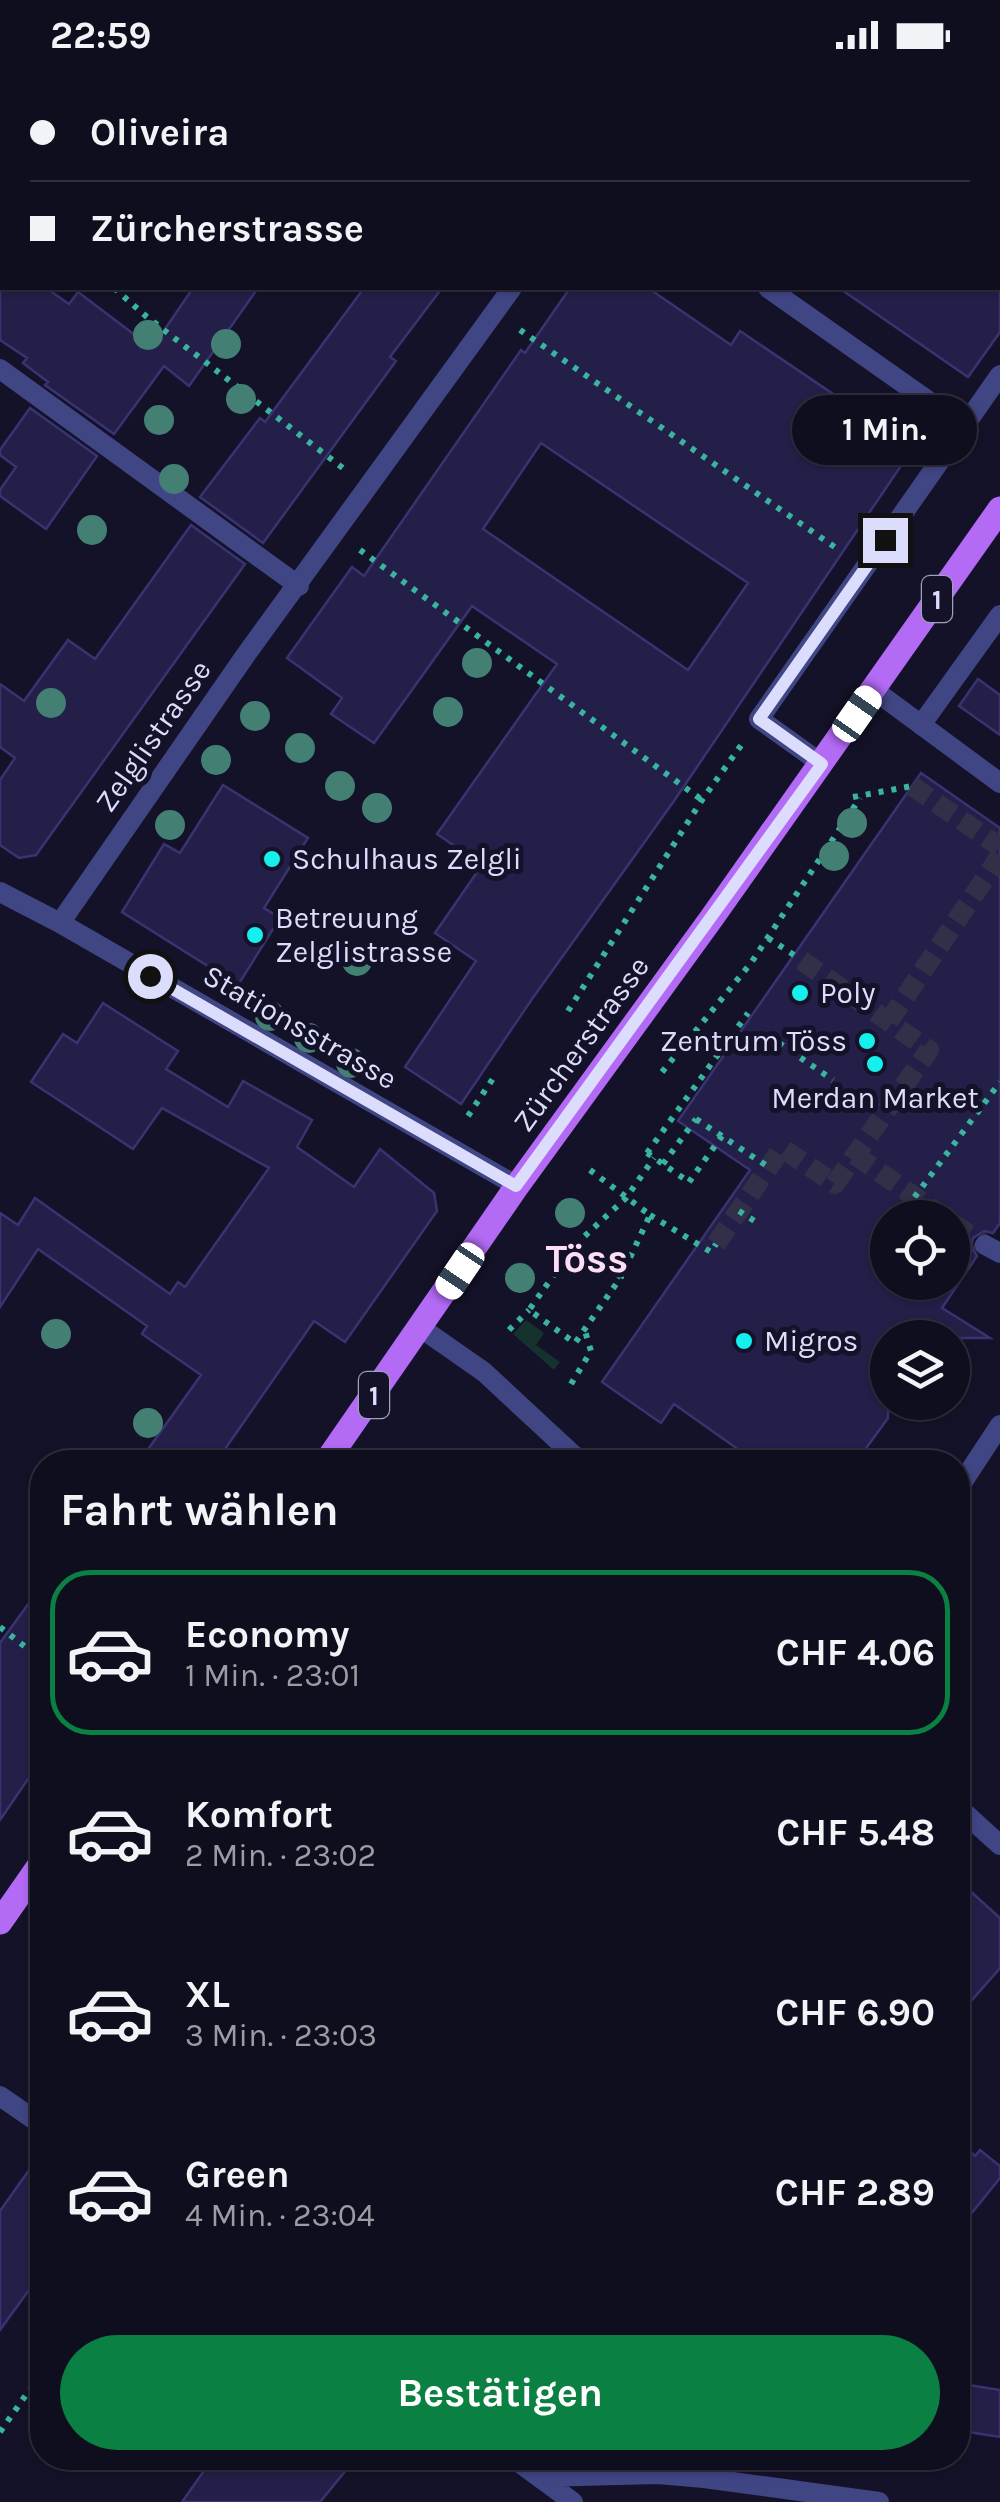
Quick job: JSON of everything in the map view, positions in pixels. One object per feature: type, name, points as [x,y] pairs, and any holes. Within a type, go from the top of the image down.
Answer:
[{"type":"main road","name":"Zürcherstrasse","points":[[335,1450],[516,1186],[822,764],[1000,508]]},
{"type":"main road","points":[[0,1922],[30,1879]]},
{"type":"street","name":"Zelglistrasse","points":[[60,923],[245,656],[510,290]]},
{"type":"street","points":[[771,290],[964,426]]},
{"type":"street","points":[[0,369],[299,586]]},
{"type":"street","points":[[822,764],[759,719],[1000,375]]},
{"type":"street","points":[[921,725],[1000,615]]},
{"type":"street","points":[[874,690],[1000,783]]},
{"type":"street","name":"Stationsstrasse","points":[[0,892],[516,1186]]},
{"type":"street","points":[[422,1328],[484,1372],[568,1450]]},
{"type":"street","points":[[970,1471],[1000,1425]]},
{"type":"street","points":[[970,1818],[1000,1845]]},
{"type":"street","points":[[0,2096],[30,2117]]},
{"type":"street","points":[[530,2470],[573,2502]]},
{"type":"street","points":[[540,2477],[658,2474],[880,2502]]},
{"type":"path","points":[[116,290],[369,488]]},
{"type":"path","points":[[494,312],[865,568]]},
{"type":"path","points":[[337,533],[702,800]]},
{"type":"path","points":[[568,1011],[702,800],[759,719]]},
{"type":"path","points":[[662,1072],[751,963],[856,798],[912,786]]},
{"type":"path","points":[[768,938],[794,955]]},
{"type":"path","points":[[509,1330],[574,1245],[626,1198],[650,1155],[748,1013]]},
{"type":"path","points":[[779,1043],[833,1080]]},
{"type":"path","points":[[468,1116],[494,1077]]},
{"type":"path","points":[[912,1200],[1000,1082]]},
{"type":"path","points":[[663,1164],[696,1118],[770,1168]]},
{"type":"path","points":[[650,1155],[689,1182],[722,1136]]},
{"type":"path","points":[[590,1170],[650,1215],[711,1252],[716,1244]]},
{"type":"path","points":[[739,1211],[759,1224]]},
{"type":"path","points":[[528,1310],[575,1343],[621,1278],[650,1215]]},
{"type":"path","points":[[574,1245],[621,1278]]},
{"type":"path","points":[[571,1384],[591,1352],[584,1329]]},
{"type":"path","points":[[0,1626],[30,1650]]},
{"type":"path","points":[[0,2432],[30,2389]]},
{"type":"green space","points":[[526,1320],[544,1333],[536,1345],[560,1362],[554,1370],[513,1334]]},
{"type":"building","points":[[0,290],[49,290],[69,304],[78,292],[152,348],[192,290],[257,290],[189,386],[164,366],[114,434],[45,385],[48,382],[23,363],[27,358],[0,340]]},
{"type":"building","points":[[363,290],[440,290],[390,357],[396,361],[263,543],[200,497],[260,418],[265,422]]},
{"type":"building","points":[[569,290],[651,290],[731,345],[740,331],[913,448],[674,801],[461,1104],[405,1067],[476,961],[435,933],[482,865],[437,834],[557,664],[472,606],[374,743],[331,714],[342,698],[287,658],[352,567],[364,576],[521,350],[525,353]],"holes":[[[541,443],[748,583],[688,670],[483,529]]]},
{"type":"building","points":[[842,290],[1000,290],[1000,332],[968,377]]},
{"type":"building","points":[[30,408],[97,456],[46,529],[0,496],[16,467],[0,455],[0,450]]},
{"type":"building","points":[[191,525],[245,564],[36,855],[19,858],[0,845],[0,780],[15,758],[0,747],[0,684],[24,701],[68,640],[95,659]]},
{"type":"building","points":[[978,679],[1000,695],[1000,735],[959,706]]},
{"type":"building","name":"Zentrum Töss","points":[[921,773],[1000,828],[1000,1223],[993,1233],[984,1231],[973,1238],[971,1246],[977,1256],[970,1266],[970,1200],[870,1200],[870,1300],[947,1300],[942,1308],[961,1320],[870,1320],[870,1420],[887,1420],[865,1450],[739,1450],[674,1404],[661,1423],[602,1382],[750,1170],[678,1121]]},
{"type":"building","points":[[223,785],[308,838],[264,908],[280,918],[238,985],[122,912],[164,844],[180,853]]},
{"type":"building","points":[[103,1003],[178,1051],[166,1069],[228,1107],[243,1081],[312,1120],[297,1147],[354,1187],[380,1149],[434,1193],[437,1211],[345,1342],[314,1321],[224,1450],[148,1450],[201,1375],[142,1334],[147,1326],[38,1249],[0,1307],[0,1213],[18,1225],[35,1198],[170,1294],[178,1282],[185,1287],[269,1168],[162,1108],[133,1149],[31,1082],[63,1034],[77,1043]]},
{"type":"building","name":"Zentrum Töss","points":[[970,1326],[990,1338],[970,1338]]},
{"type":"building","points":[[30,1602],[30,1781],[0,1820],[0,1643]]},
{"type":"building","points":[[970,1891],[1000,1918],[1000,1968],[970,2002]]},
{"type":"building","points":[[980,2150],[1000,2166],[1000,2178],[970,2215],[970,2152],[975,2156]]},
{"type":"building","points":[[30,2169],[30,2289],[0,2330],[0,2211]]},
{"type":"building","points":[[970,2385],[1000,2390],[1000,2437],[970,2432]]},
{"type":"building","points":[[205,2470],[346,2470],[320,2502],[182,2502]]},
{"type":"tunnel","points":[[912,786],[1000,847]]},
{"type":"tunnel","points":[[889,1021],[1000,856]]},
{"type":"tunnel","points":[[716,1244],[782,1148],[835,1184],[929,1050],[794,955]]},
{"type":"tunnel","points":[[855,1155],[919,1200]]},
{"type":"tunnel","points":[[970,1235],[985,1245]]},
{"type":"place","name":"Schulhaus Zelgli","points":[[272,859]]},
{"type":"place","name":"Betreuung Zelglistrasse","points":[[255,935]]},
{"type":"place","name":"Poly","points":[[800,993]]},
{"type":"place","name":"Zentrum Töss","points":[[867,1041]]},
{"type":"place","name":"Merdan Market","points":[[875,1064]]},
{"type":"place","name":"Migros","points":[[744,1341]]},
{"type":"district","name":"Töss","points":[[587,1258]]},
{"type":"route","points":[[150,976],[516,1186],[822,764],[759,719],[885,540]]}]
